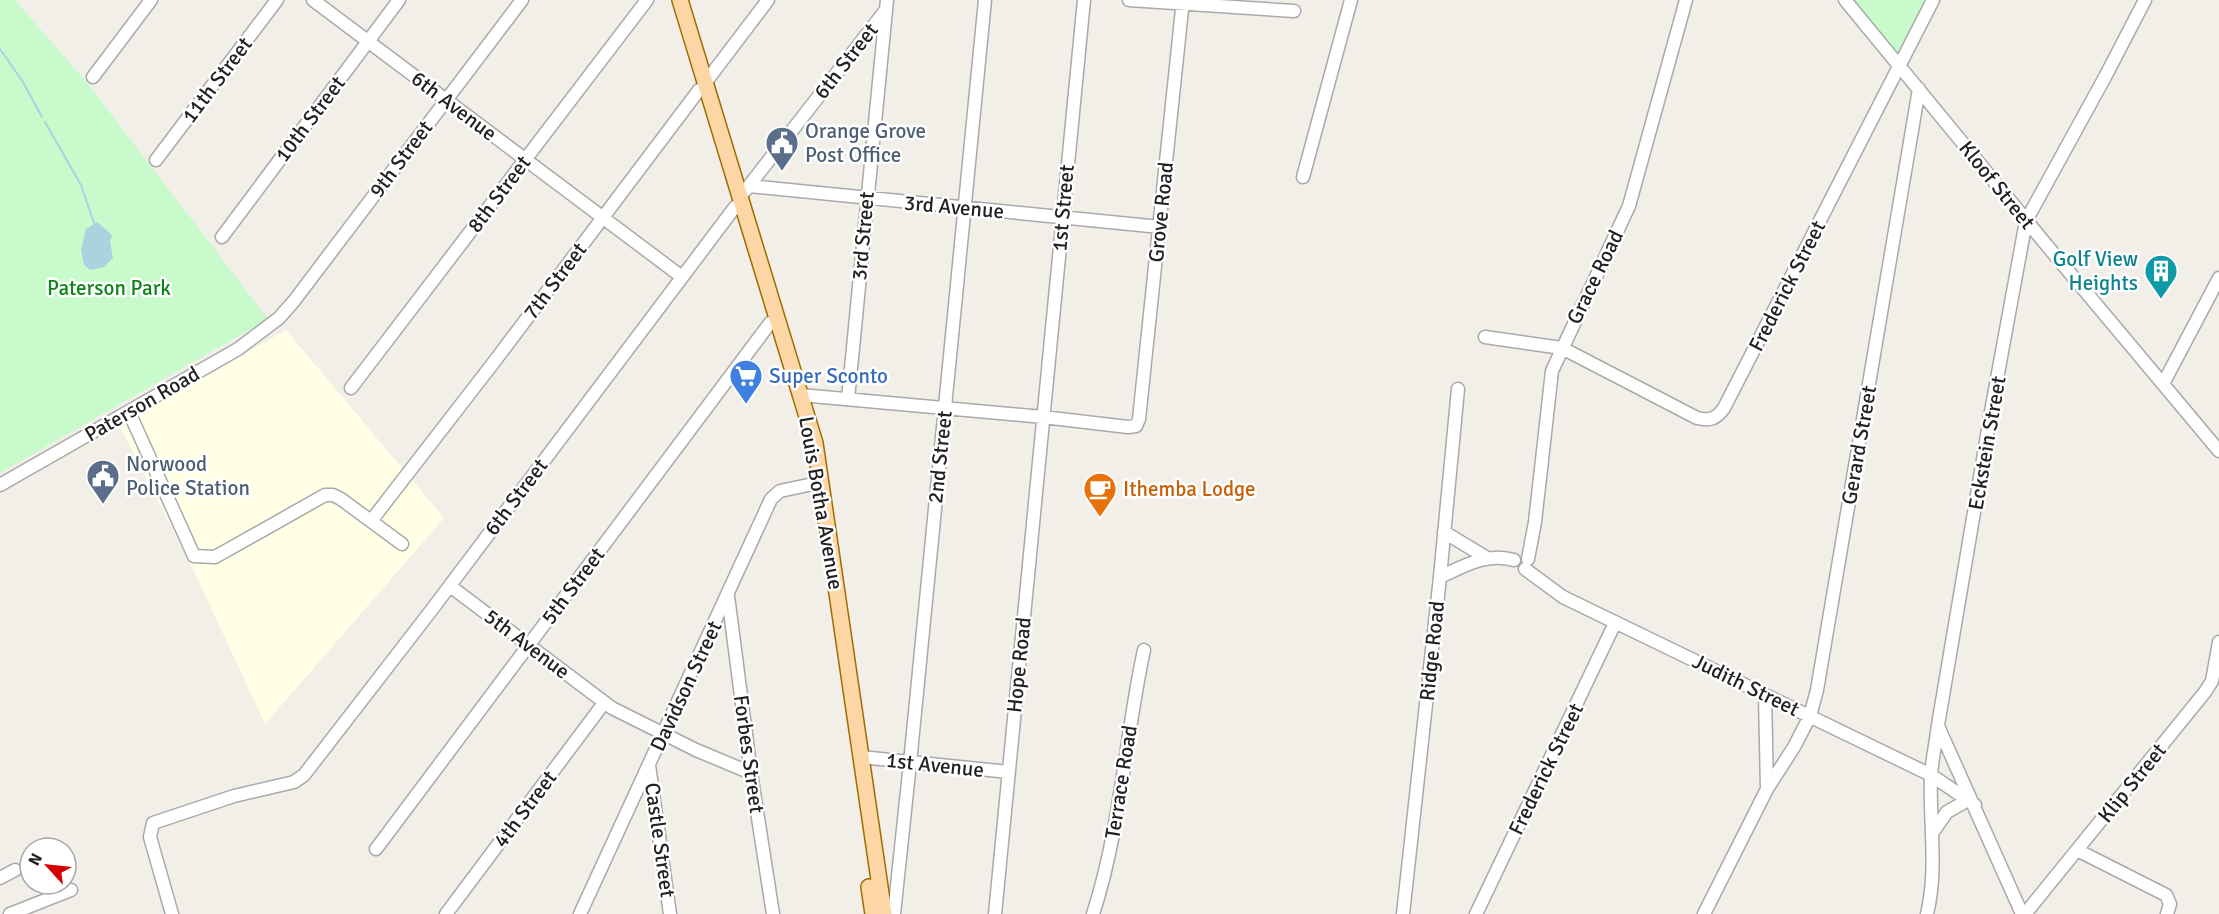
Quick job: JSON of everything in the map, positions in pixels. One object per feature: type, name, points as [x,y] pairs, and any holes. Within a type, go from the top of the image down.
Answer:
[{"type":"main road","name":"Louis Botha Avenue","points":[[671,0],[741,197],[818,458],[884,914]]},
{"type":"main road","name":"Louis Botha Avenue","points":[[680,0],[702,86]]},
{"type":"main road","name":"Louis Botha Avenue","points":[[741,197],[770,323],[804,442],[813,484],[873,914]]},
{"type":"street","points":[[93,77],[151,0]]},
{"type":"street","name":"11th Street","points":[[156,160],[277,0]]},
{"type":"street","name":"6th Avenue","points":[[313,0],[682,277]]},
{"type":"street","name":"10th Street","points":[[222,237],[399,0]]},
{"type":"street","name":"9th Street","points":[[279,318],[522,0]]},
{"type":"street","name":"8th Street","points":[[351,388],[647,0]]},
{"type":"street","name":"7th Street","points":[[370,521],[768,0]]},
{"type":"street","name":"2nd Street","points":[[894,914],[985,0]]},
{"type":"street","name":"1st Street","points":[[1043,417],[1084,0]]},
{"type":"street","points":[[1129,0],[1294,11]]},
{"type":"street","points":[[1303,177],[1351,0]]},
{"type":"street","name":"Grace Road","points":[[1526,564],[1535,522],[1551,380],[1562,348],[1629,206],[1686,0]]},
{"type":"street","name":"Kloof Street","points":[[1845,0],[2219,451]]},
{"type":"street","name":"Frederick Street","points":[[1562,348],[1697,418],[1709,420],[1717,417],[1724,408],[1933,0]]},
{"type":"street","name":"Eckstein Street","points":[[1927,914],[1930,900],[1933,832],[1931,776],[1938,725],[2026,221],[2106,77],[2145,0]]},
{"type":"street","name":"Grove Road","points":[[1043,417],[1128,427],[1133,427],[1138,423],[1183,2]]},
{"type":"street","name":"6th Street","points":[[172,914],[150,837],[150,830],[154,822],[234,796],[294,782],[304,775],[450,586],[886,5]]},
{"type":"street","name":"3rd Street","points":[[848,399],[886,5]]},
{"type":"street","name":"Gerard Street","points":[[1704,914],[1767,789],[1794,747],[1810,716],[1817,690],[1919,89]]},
{"type":"street","name":"3rd Avenue","points":[[741,197],[867,198],[1160,227]]},
{"type":"street","points":[[2163,384],[2219,278]]},
{"type":"street","name":"Paterson Road","points":[[0,485],[238,348],[279,318]]},
{"type":"street","name":"5th Street","points":[[376,849],[770,323]]},
{"type":"street","points":[[1485,337],[1562,348]]},
{"type":"street","name":"Ridge Road","points":[[1403,914],[1458,388]]},
{"type":"street","points":[[801,395],[1043,417]]},
{"type":"street","points":[[129,412],[194,556],[215,557],[325,495],[333,495],[341,499],[402,544]]},
{"type":"street","name":"Hope Road","points":[[995,914],[1043,417]]},
{"type":"street","name":"Davidson Street","points":[[580,914],[774,495],[780,491],[813,484]]},
{"type":"street","points":[[1444,532],[1487,558]]},
{"type":"street","name":"Judith Street","points":[[1487,558],[1504,557],[1514,560],[1513,564],[1518,570],[1526,564],[1558,595],[1931,776],[1971,802]]},
{"type":"street","points":[[1440,577],[1487,558]]},
{"type":"street","name":"5th Avenue","points":[[450,586],[604,703],[663,735],[751,773]]},
{"type":"street","name":"Forbes Street","points":[[728,594],[772,914]]},
{"type":"street","name":"Frederick Street","points":[[1476,914],[1615,622]]},
{"type":"street","name":"Klip Street","points":[[2024,914],[2215,684],[2219,642]]},
{"type":"street","name":"Terrace Road","points":[[1093,914],[1115,828],[1136,687],[1144,650]]},
{"type":"street","name":"Gerard Street","points":[[1765,695],[1767,789]]},
{"type":"street","name":"4th Street","points":[[446,914],[604,703]]},
{"type":"street","points":[[1938,725],[1971,802],[2024,914]]},
{"type":"street","name":"1st Avenue","points":[[861,757],[1009,772]]},
{"type":"street","name":"Castle Street","points":[[649,765],[670,914]]},
{"type":"street","points":[[1933,832],[1947,812],[1971,802]]},
{"type":"street","points":[[2077,850],[2166,895],[2170,903],[2167,914]]},
{"type":"street","points":[[0,878],[15,870]]},
{"type":"street","points":[[10,914],[56,896]]},
{"type":"shaded area","points":[[286,330],[444,518],[265,724],[194,571],[119,425]]},
{"type":"green space","name":"Paterson Park","points":[[0,0],[15,0],[88,84],[268,319],[0,473]]},
{"type":"green space","points":[[1854,0],[1932,0],[1901,57]]},
{"type":"water","points":[[97,222],[112,235],[110,241],[113,258],[104,267],[90,270],[84,265],[81,250],[86,229]]},
{"type":"waterway","points":[[0,49],[23,82],[42,117]]},
{"type":"waterway","points":[[45,122],[81,185],[94,223]]},
{"type":"place","name":"Orange Grove Post Office","points":[[782,172]]},
{"type":"place","name":"Golf View Heights","points":[[2161,300]]},
{"type":"place","name":"Super Sconto","points":[[746,405]]},
{"type":"place","name":"Norwood Police Station","points":[[103,505]]},
{"type":"place","name":"Ithemba Lodge","points":[[1100,518]]}]
